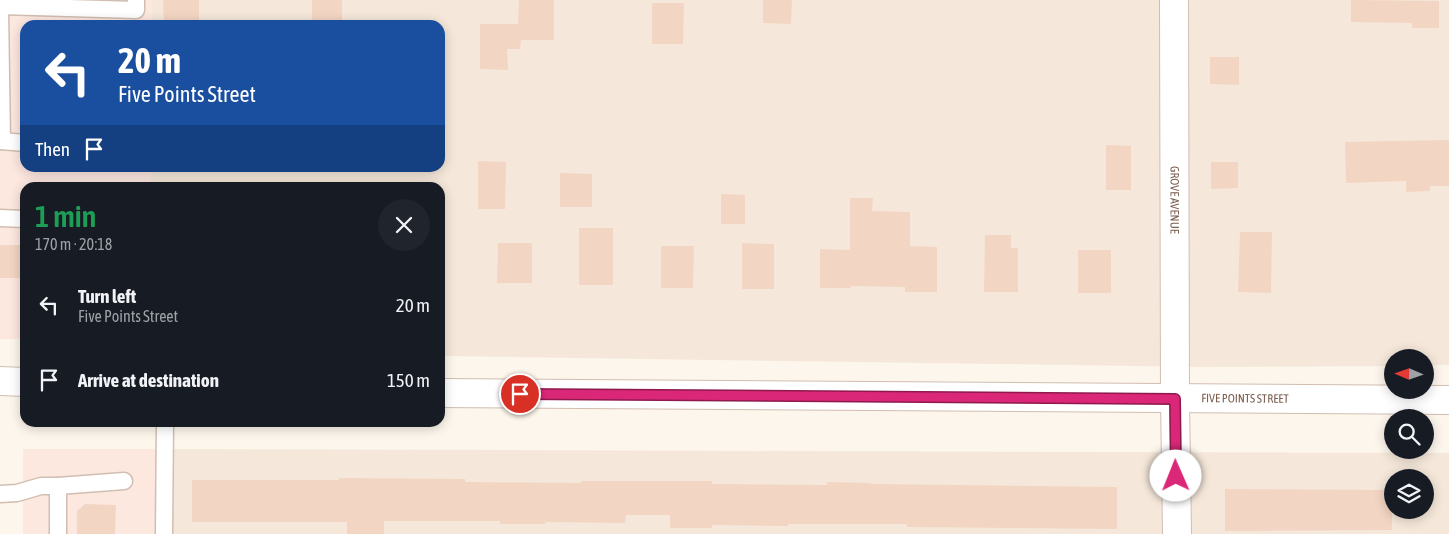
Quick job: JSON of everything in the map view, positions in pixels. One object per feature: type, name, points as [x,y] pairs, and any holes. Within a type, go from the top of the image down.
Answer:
[{"type":"street","name":"GROVE AVENUE","points":[[1174,0],[1177,534]]},
{"type":"street","points":[[0,381],[20,382]]},
{"type":"street","name":"FIVE POINTS STREET","points":[[445,393],[1449,400]]},
{"type":"lane","points":[[20,143],[1,141],[0,8],[136,10],[136,0]]},
{"type":"lane","points":[[0,218],[20,219]]},
{"type":"lane","points":[[164,534],[165,427]]},
{"type":"lane","points":[[0,494],[17,493],[41,486],[124,481]]},
{"type":"lane","points":[[58,486],[58,534]]},
{"type":"shaded area","points":[[0,0],[152,0],[152,20],[20,20],[20,172],[151,172],[151,182],[20,182],[20,339],[0,339]]},
{"type":"shaded area","points":[[144,0],[1449,0],[1449,365],[1434,365],[1434,349],[1384,349],[1384,366],[1202,367],[445,356],[445,182],[144,182],[144,172],[445,172],[445,20],[144,20]]},
{"type":"shaded area","points":[[23,449],[157,449],[156,534],[23,534]]},
{"type":"shaded area","points":[[157,449],[1384,453],[1384,459],[1434,459],[1434,453],[1449,453],[1449,534],[156,534]]},
{"type":"building","points":[[163,0],[199,0],[199,20],[164,20]]},
{"type":"building","points":[[312,0],[342,0],[342,20],[312,20]]},
{"type":"building","points":[[519,0],[554,0],[554,40],[521,40],[520,49],[507,49],[508,70],[480,69],[480,24],[518,24]]},
{"type":"building","points":[[763,0],[792,0],[791,24],[763,23]]},
{"type":"building","points":[[1351,0],[1439,1],[1439,28],[1412,28],[1412,23],[1351,22]]},
{"type":"building","points":[[652,3],[684,3],[683,44],[652,44]]},
{"type":"building","points":[[1210,57],[1239,57],[1239,85],[1210,84]]},
{"type":"building","points":[[1449,140],[1449,186],[1430,186],[1430,191],[1406,192],[1406,181],[1346,183],[1345,142]]},
{"type":"building","points":[[1106,145],[1131,146],[1131,190],[1106,190]]},
{"type":"building","points":[[478,161],[506,162],[505,209],[478,209]]},
{"type":"building","points":[[1211,162],[1238,162],[1238,188],[1211,189]]},
{"type":"building","points":[[560,173],[592,174],[592,207],[560,207]]},
{"type":"building","points":[[721,194],[745,195],[745,224],[721,224]]},
{"type":"building","points":[[850,198],[873,198],[872,211],[910,212],[910,246],[937,247],[937,292],[905,292],[905,287],[851,286],[851,288],[820,288],[820,249],[850,250]]},
{"type":"building","points":[[579,228],[613,228],[613,285],[579,285]]},
{"type":"building","points":[[1240,232],[1272,232],[1271,293],[1238,292]]},
{"type":"building","points":[[985,235],[1011,235],[1011,248],[1018,248],[1018,292],[984,292]]},
{"type":"building","points":[[498,243],[532,243],[532,283],[497,283]]},
{"type":"building","points":[[742,243],[774,244],[774,289],[742,289]]},
{"type":"building","points":[[0,245],[20,245],[20,278],[0,278]]},
{"type":"building","points":[[661,246],[694,246],[693,288],[661,288]]},
{"type":"building","points":[[1078,250],[1111,250],[1111,293],[1078,293]]},
{"type":"building","points":[[339,478],[465,479],[465,482],[712,481],[712,484],[827,485],[827,482],[1117,487],[1117,529],[907,527],[907,524],[712,525],[712,528],[670,528],[670,515],[626,515],[625,523],[545,522],[545,524],[500,524],[500,521],[384,521],[384,534],[347,534],[347,522],[192,522],[192,480],[339,480]]},
{"type":"building","points":[[1225,489],[1384,490],[1384,519],[1392,519],[1392,530],[1225,531]]},
{"type":"building","points":[[85,504],[116,505],[115,534],[77,534],[77,511]]},
{"type":"route","points":[[520,394],[1175,399],[1176,476]]}]
